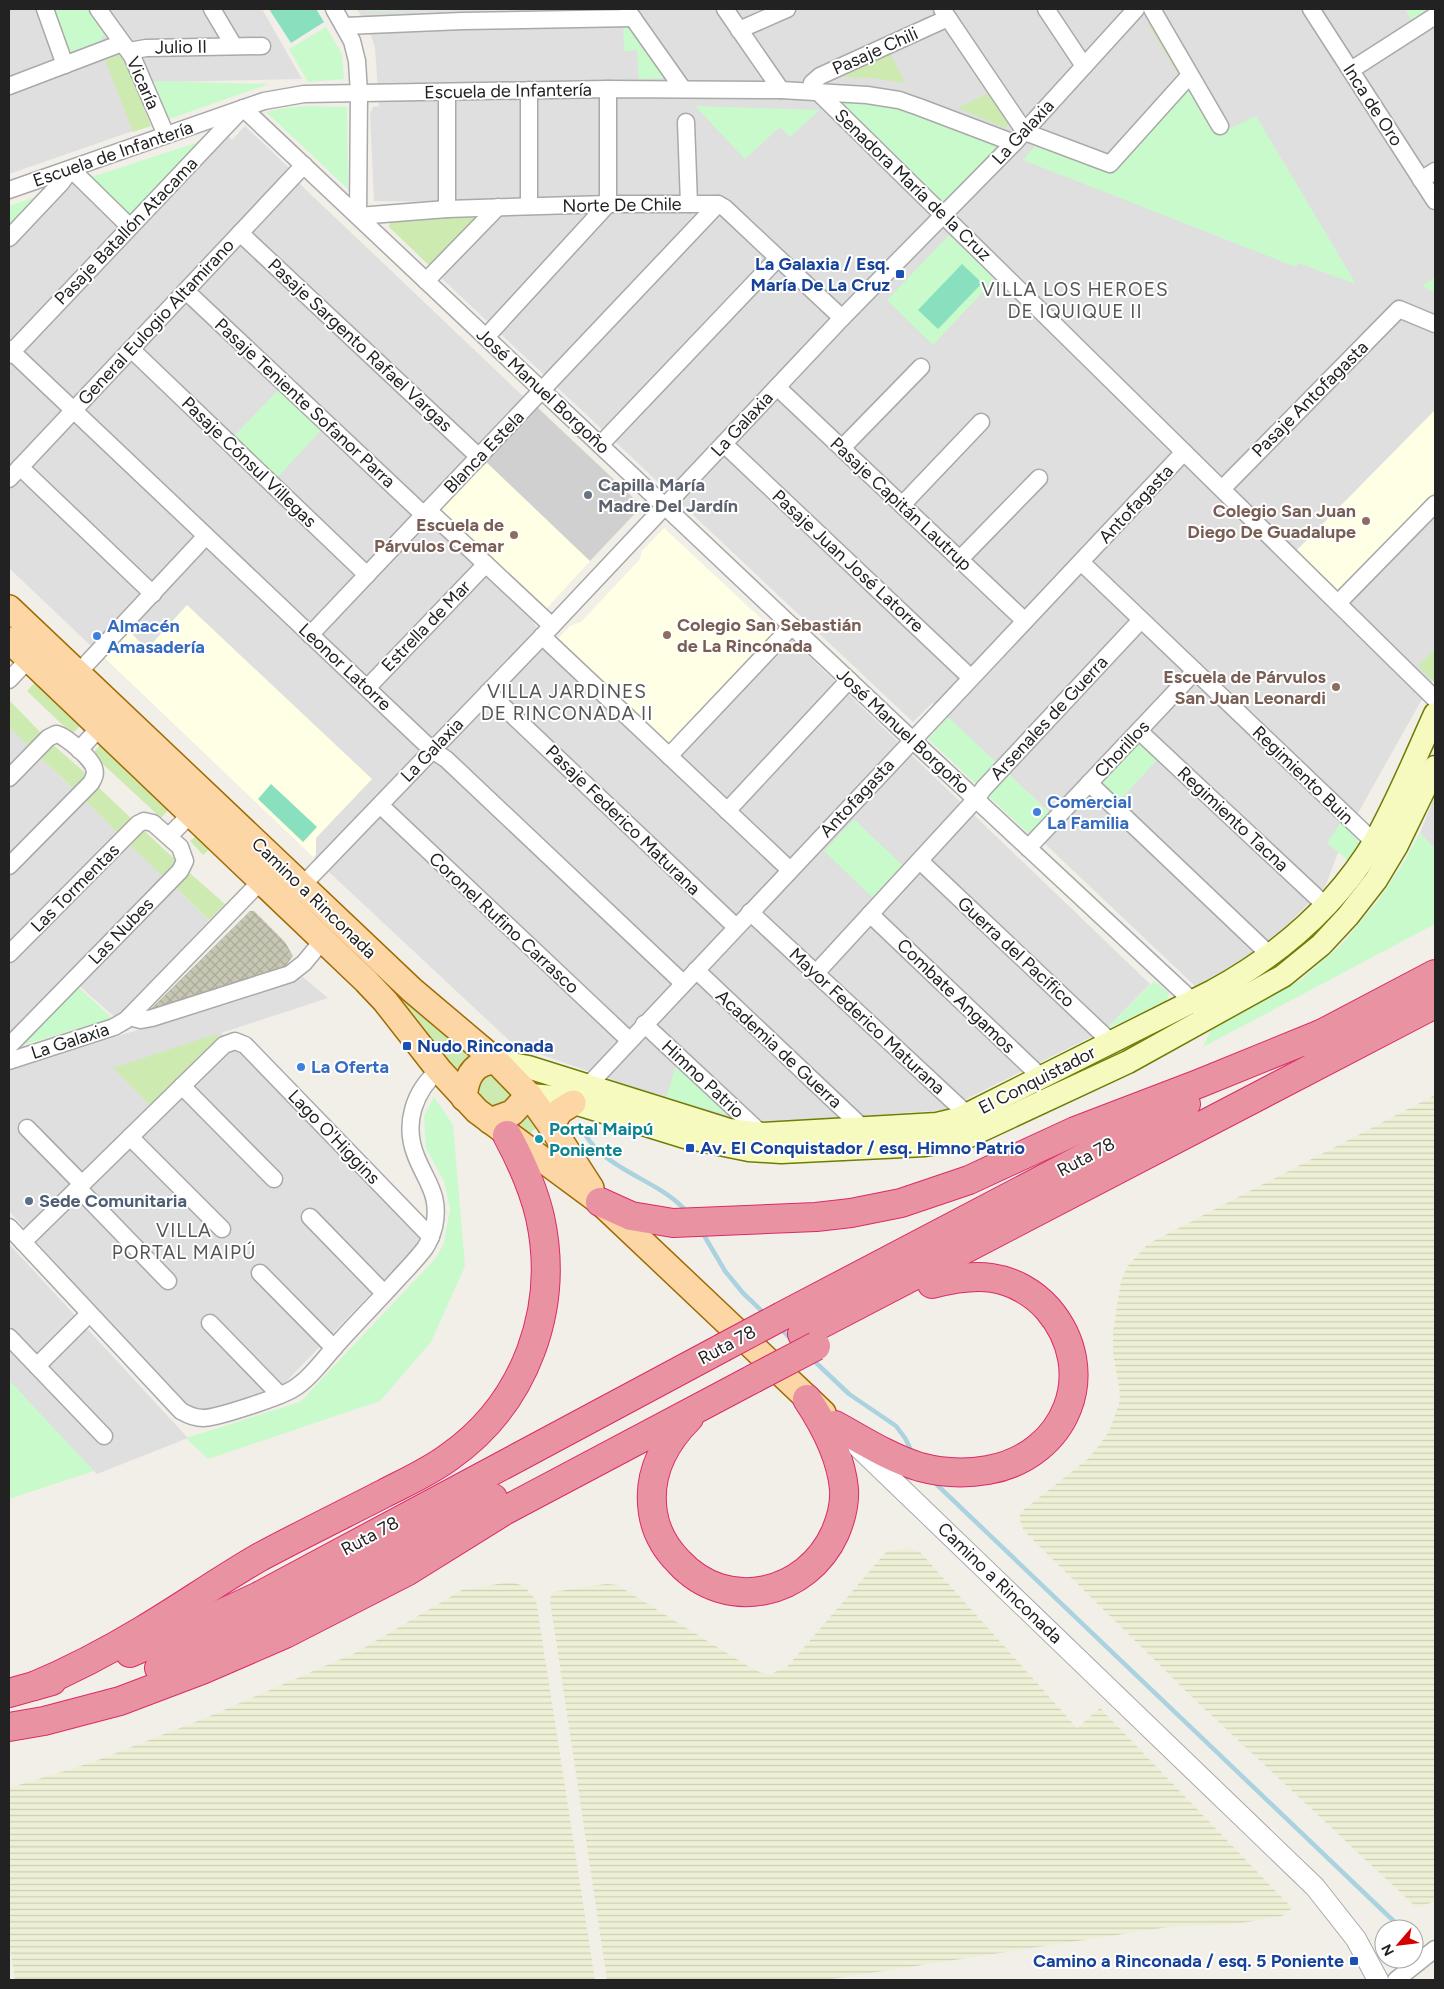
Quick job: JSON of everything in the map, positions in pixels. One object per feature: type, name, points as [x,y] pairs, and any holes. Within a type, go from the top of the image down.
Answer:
[{"type":"highway","name":"Ruta 78","points":[[9,1718],[120,1684],[257,1624],[738,1365],[782,1316],[1435,974]]},
{"type":"highway","name":"Ruta 78","points":[[809,1340],[1284,1082],[1435,1004]]},
{"type":"highway","points":[[600,1202],[631,1216],[673,1223],[816,1217],[851,1213],[901,1203],[969,1180],[1075,1130],[1190,1087],[1322,1034]]},
{"type":"highway","points":[[807,1399],[828,1434],[839,1462],[844,1490],[842,1514],[832,1540],[817,1562],[791,1581],[761,1592],[732,1590],[701,1580],[674,1557],[661,1538],[652,1506],[652,1491],[657,1464],[673,1436],[738,1365],[809,1340],[932,1284],[1073,1210],[1173,1153],[1229,1120],[1284,1082]]},
{"type":"highway","points":[[34,1686],[108,1650],[261,1557],[430,1470],[472,1440],[497,1413],[517,1383],[532,1349],[542,1310],[546,1272],[543,1234],[528,1176],[499,1128]]},
{"type":"highway","points":[[835,1425],[904,1462],[920,1467],[954,1472],[981,1472],[1014,1463],[1034,1452],[1054,1432],[1063,1418],[1071,1395],[1073,1368],[1067,1339],[1053,1315],[1027,1291],[1001,1280],[965,1277],[932,1284]]},
{"type":"highway","name":"Ruta 78","points":[[9,1693],[74,1674],[200,1624],[738,1365]]},
{"type":"highway","points":[[9,1727],[120,1701],[202,1670],[286,1634],[406,1572],[504,1511],[702,1406]]},
{"type":"main road","name":"Camino a Rinconada","points":[[9,608],[422,1000],[496,1061],[529,1095],[600,1202]]},
{"type":"main road","name":"Camino a Rinconada","points":[[9,640],[384,1000],[439,1070],[464,1098],[499,1128],[600,1202],[835,1425]]},
{"type":"main road","name":"El Conquistador","points":[[496,1061],[528,1067],[580,1094],[685,1137],[749,1150],[781,1152],[934,1144],[965,1138],[974,1124],[1042,1078],[1233,981],[1271,956],[1290,940],[1344,886],[1374,842],[1435,714]]},
{"type":"main road","name":"El Conquistador","points":[[529,1095],[555,1098],[580,1094],[729,1130],[762,1134],[937,1124],[974,1124],[1128,1062],[1283,976],[1321,945],[1348,916],[1376,880],[1397,845],[1435,768]]},
{"type":"main road","points":[[464,1098],[465,1084],[471,1071],[483,1063],[496,1061]]},
{"type":"main road","points":[[551,1126],[560,1112],[580,1094]]},
{"type":"main road","points":[[499,1128],[529,1095]]},
{"type":"street","points":[[45,9],[65,65]]},
{"type":"street","name":"Vicaría","points":[[98,9],[126,47],[166,135]]},
{"type":"street","name":"Julio II","points":[[212,9],[234,46]]},
{"type":"street","points":[[334,9],[345,26],[355,52],[359,93],[358,216]]},
{"type":"street","points":[[725,9],[781,90]]},
{"type":"street","points":[[739,30],[787,9]]},
{"type":"street","points":[[1046,9],[1084,66]]},
{"type":"street","name":"La Galaxia","points":[[284,903],[547,631],[842,318],[1019,138],[1136,9]]},
{"type":"street","points":[[1152,9],[1220,126]]},
{"type":"street","name":"Inca de Oro","points":[[1311,9],[1351,70],[1428,176],[1435,201]]},
{"type":"street","points":[[345,26],[458,15],[630,13],[683,89]]},
{"type":"street","points":[[945,14],[1019,138]]},
{"type":"street","name":"Pasaje Chili","points":[[814,92],[812,83],[820,76],[945,14]]},
{"type":"street","points":[[1351,70],[1435,16]]},
{"type":"street","name":"Julio II","points":[[9,86],[65,65],[126,47],[262,46]]},
{"type":"street","name":"Escuela de Infantería","points":[[9,190],[264,101],[293,95],[359,93],[683,89],[781,90],[880,96],[899,100],[1019,138],[1110,164],[1190,75]]},
{"type":"street","points":[[486,337],[608,204],[608,89]]},
{"type":"street","points":[[529,90],[529,206]]},
{"type":"street","points":[[447,92],[447,209]]},
{"type":"street","name":"Senadora María de la Cruz","points":[[814,92],[944,215],[1435,699]]},
{"type":"street","name":"José Manuel Borgoño","points":[[243,108],[1210,1018]]},
{"type":"street","name":"Pasaje Batallón Atacama","points":[[10,352],[243,108]]},
{"type":"street","points":[[686,122],[689,204]]},
{"type":"street","name":"General Eulogio Altamirano","points":[[9,479],[304,166]]},
{"type":"street","points":[[9,238],[61,183],[71,169],[130,226]]},
{"type":"street","points":[[718,204],[842,318]]},
{"type":"street","name":"Norte De Chile","points":[[358,216],[498,207],[718,204]]},
{"type":"street","name":"Blanca Estela","points":[[310,635],[718,204]]},
{"type":"street","points":[[426,281],[498,207]]},
{"type":"street","name":"Pasaje Sargento Rafael Vargas","points":[[240,233],[479,457]]},
{"type":"street","points":[[600,445],[778,258]]},
{"type":"street","name":"Pasaje Teniente Sofanor Parra","points":[[186,291],[426,513],[486,564],[547,631],[669,756],[790,870]]},
{"type":"street","name":"Pasaje Antofagasta","points":[[1222,489],[1399,310],[1435,324]]},
{"type":"street","name":"Pasaje Cónsul Villegas","points":[[131,349],[367,575]]},
{"type":"street","name":"Leonor Latorre","points":[[10,352],[432,750],[446,759],[683,983]]},
{"type":"street","points":[[842,448],[921,367]]},
{"type":"street","name":"Pasaje Capitán Lautrup","points":[[777,387],[1026,621]]},
{"type":"street","points":[[902,505],[981,422]]},
{"type":"street","name":"Pasaje Juan José Latorre","points":[[724,444],[972,678]]},
{"type":"street","name":"Antofagasta","points":[[580,1094],[1184,452]]},
{"type":"street","points":[[20,467],[152,594]]},
{"type":"street","points":[[960,559],[1039,478]]},
{"type":"street","points":[[1338,603],[1435,504]]},
{"type":"street","points":[[78,673],[206,536]]},
{"type":"street","name":"Regimiento Buin","points":[[1081,562],[1374,842]]},
{"type":"street","name":"Estrella de Mar","points":[[367,688],[486,564]]},
{"type":"street","name":"Arsenales de Guerra","points":[[816,973],[920,861],[984,788],[1141,620]]},
{"type":"street","points":[[669,756],[792,626]]},
{"type":"street","points":[[9,680],[29,660]]},
{"type":"street","name":"Chorillos","points":[[1028,848],[1195,671]]},
{"type":"street","points":[[727,811],[849,680]]},
{"type":"street","name":"Pasaje Federico Maturana","points":[[488,692],[736,927]]},
{"type":"street","points":[[79,750],[100,727]]},
{"type":"street","name":"Regimiento Tacna","points":[[1139,731],[1326,906]]},
{"type":"street","points":[[9,778],[48,738],[56,734],[64,737],[93,765],[94,776],[91,783],[9,866]]},
{"type":"street","points":[[1089,783],[1271,956]]},
{"type":"street","name":"Coronel Rufino Carrasco","points":[[380,805],[629,1040]]},
{"type":"street","points":[[169,836],[191,814]]},
{"type":"street","name":"Las Nubes","points":[[9,1046],[180,871],[185,861],[184,852],[153,823],[148,821],[141,822]]},
{"type":"street","name":"Las Tormentas","points":[[9,954],[141,822]]},
{"type":"street","name":"Guerra del Pacífico","points":[[920,861],[1112,1043]]},
{"type":"street","name":"La Galaxia","points":[[9,1061],[114,1027],[129,1017],[261,881]]},
{"type":"street","name":"Mayor Federico Maturana","points":[[750,912],[974,1124]]},
{"type":"street","name":"Combate Angamos","points":[[870,914],[1042,1078]]},
{"type":"street","name":"La Galaxia","points":[[129,1017],[141,1020],[152,1018],[290,974],[304,964],[323,940]]},
{"type":"street","name":"Academia de Guerra","points":[[696,970],[863,1128]]},
{"type":"street","name":"Himno Patrio","points":[[644,1024],[762,1134]]},
{"type":"street","name":"Lago O'Higgins","points":[[182,1086],[224,1045],[235,1041],[245,1045],[431,1237]]},
{"type":"street","points":[[9,1227],[175,1406],[189,1415],[197,1418],[211,1418],[280,1395],[298,1386],[418,1256],[431,1237],[435,1220],[434,1195],[428,1178],[415,1155],[410,1128],[412,1111],[418,1095],[439,1070]]},
{"type":"street","points":[[23,1242],[82,1189],[130,1137],[182,1086],[274,1179]]},
{"type":"street","points":[[27,1128],[168,1281]]},
{"type":"street","points":[[130,1137],[222,1229]]},
{"type":"street","points":[[310,1218],[384,1293]]},
{"type":"street","points":[[260,1273],[334,1348]]},
{"type":"street","points":[[36,1366],[89,1314]]},
{"type":"street","points":[[210,1323],[280,1395]]},
{"type":"street","points":[[9,1337],[104,1436]]},
{"type":"street","name":"Camino a Rinconada","points":[[835,1425],[1300,1872],[1345,1923],[1368,1959],[1378,1980]]},
{"type":"street","points":[[1396,1980],[1435,1949]]},
{"type":"shaded area","points":[[9,9],[262,9],[302,79],[117,83],[133,131],[9,174]]},
{"type":"shaded area","points":[[357,9],[1435,9],[1435,676],[1343,840],[1325,887],[1278,934],[1250,956],[1195,986],[1043,842],[1061,823],[932,703],[913,722],[439,276],[506,203],[374,201],[370,113],[373,107],[379,106],[375,48],[369,29]]},
{"type":"shaded area","points":[[245,126],[288,167],[301,185],[526,399],[422,512],[530,618],[556,655],[671,765],[792,640],[1150,984],[1105,1030],[944,1110],[779,1122],[736,1120],[624,1084],[514,1045],[9,568],[9,246],[73,178],[130,234],[226,133],[232,140]]},
{"type":"shaded area","points":[[536,406],[642,506],[590,561],[483,459]]},
{"type":"shaded area","name":"Colegio San Juan Diego De Guadalupe","points":[[1435,410],[1435,492],[1337,593],[1296,551]]},
{"type":"shaded area","name":"Escuela de Párvulos Cemar","points":[[483,459],[590,561],[546,609],[437,508]]},
{"type":"shaded area","name":"Colegio San Sebastián de La Rinconada","points":[[664,528],[773,630],[774,640],[673,743],[665,745],[557,640],[570,626],[581,622],[640,559],[642,551]]},
{"type":"shaded area","points":[[187,605],[372,779],[316,838],[316,854],[314,858],[100,654],[125,627],[147,649]]},
{"type":"shaded area","points":[[9,727],[209,920],[117,1019],[69,977],[9,1036]]},
{"type":"shaded area","points":[[1435,795],[1435,849],[1420,833]]},
{"type":"shaded area","points":[[250,911],[254,911],[285,942],[293,956],[284,968],[151,1015],[151,1009]]},
{"type":"shaded area","points":[[303,977],[328,998],[221,1033],[423,1239],[281,1387],[203,1411],[184,1406],[9,1211],[9,1071]]},
{"type":"shaded area","points":[[1435,1095],[1435,1901],[1417,1908],[1192,1697],[1024,1531],[1019,1518],[1021,1512],[1089,1458],[1109,1432],[1119,1404],[1120,1393],[1113,1353],[1113,1332],[1121,1281],[1127,1267],[1148,1244]]},
{"type":"shaded area","points":[[9,1244],[188,1438],[97,1474],[9,1387]]},
{"type":"shaded area","points":[[908,1548],[920,1552],[1077,1728],[1100,1708],[1292,1908],[1282,1916],[1236,1924],[1169,1927],[825,1980],[607,1980],[550,1601],[551,1596],[554,1592],[589,1586],[617,1585],[751,1668],[770,1674],[787,1667],[886,1552]]},
{"type":"shaded area","points":[[510,1582],[524,1586],[536,1600],[595,1980],[15,1980],[9,1940],[9,1788],[93,1762],[208,1717],[357,1652],[462,1590]]},
{"type":"green space","points":[[50,9],[88,9],[104,34],[100,42],[66,53]]},
{"type":"green space","points":[[269,9],[316,9],[324,22],[291,43]]},
{"type":"green space","points":[[370,9],[444,9],[445,10],[366,11]]},
{"type":"green space","points":[[1405,9],[1435,9],[1414,24]]},
{"type":"green space","points":[[1153,18],[1185,74],[1180,78],[1148,24]]},
{"type":"green space","points":[[623,24],[631,24],[665,78],[639,79],[637,50],[624,51]]},
{"type":"green space","points":[[326,27],[342,54],[344,79],[308,82],[289,49]]},
{"type":"green space","points":[[889,51],[905,83],[873,78],[832,77]]},
{"type":"green space","points":[[119,54],[127,66],[151,126],[133,132],[105,60]]},
{"type":"green space","points":[[154,81],[269,84],[169,119]]},
{"type":"green space","points":[[1191,81],[1221,133],[1256,116],[1356,284],[1298,263],[1296,267],[1023,160],[1039,141],[1111,168]]},
{"type":"green space","points":[[992,91],[1009,123],[1005,128],[958,108]]},
{"type":"green space","points":[[841,101],[905,109],[1000,146],[941,205]]},
{"type":"green space","points":[[307,106],[347,107],[348,189],[266,112]]},
{"type":"green space","points":[[695,106],[820,110],[790,137],[780,127],[745,159]]},
{"type":"green space","points":[[208,139],[128,220],[85,179]]},
{"type":"green space","points":[[44,194],[9,231],[9,206]]},
{"type":"green space","points":[[482,217],[433,269],[389,227],[390,222],[399,220]]},
{"type":"green space","points":[[949,235],[995,279],[933,345],[887,300]]},
{"type":"green space","points":[[962,264],[982,283],[938,329],[918,310]]},
{"type":"green space","points":[[1435,277],[1435,293],[1422,286]]},
{"type":"green space","points":[[281,387],[324,427],[275,480],[231,439]]},
{"type":"green space","points":[[1435,649],[1435,683],[1418,666]]},
{"type":"green space","points":[[39,678],[84,722],[72,734],[27,691]]},
{"type":"green space","points":[[9,700],[44,736],[31,749],[9,727]]},
{"type":"green space","points":[[948,717],[1052,815],[1032,837],[928,739]]},
{"type":"green space","points":[[1139,739],[1159,758],[1118,802],[1097,783]]},
{"type":"green space","points":[[103,742],[171,807],[161,818],[92,754]]},
{"type":"green space","points":[[51,743],[90,777],[77,792],[39,756]]},
{"type":"green space","points":[[94,783],[134,821],[120,835],[82,797]]},
{"type":"green space","points":[[271,784],[317,827],[303,842],[258,799]]},
{"type":"green space","points":[[854,819],[903,866],[873,898],[824,851]]},
{"type":"green space","points":[[1341,822],[1360,843],[1349,861],[1327,843]]},
{"type":"green space","points":[[140,827],[180,864],[167,880],[126,841]]},
{"type":"green space","points":[[201,832],[214,845],[203,855],[190,841]]},
{"type":"green space","points":[[1420,833],[1435,849],[1435,924],[1203,1047],[1210,1031],[1302,979],[1341,945],[1378,901],[1402,865]]},
{"type":"green space","points":[[184,868],[225,904],[209,920],[171,883]]},
{"type":"green space","points":[[307,899],[483,1057],[457,1082]]},
{"type":"green space","points":[[1154,981],[1169,993],[1167,1000],[1105,1030]]},
{"type":"green space","points":[[77,986],[112,1018],[20,1046]]},
{"type":"green space","points":[[216,1034],[224,1045],[156,1111],[113,1068]]},
{"type":"green space","points":[[679,1056],[730,1115],[666,1098]]},
{"type":"green space","points":[[494,1071],[514,1094],[508,1108],[480,1106],[476,1084]]},
{"type":"green space","points":[[434,1097],[453,1125],[465,1266],[431,1342],[380,1401],[208,1459],[186,1438],[300,1402],[436,1258],[444,1243],[450,1208],[444,1181],[426,1148],[424,1116]]},
{"type":"green space","points":[[528,1114],[540,1128],[533,1130],[529,1137],[509,1125]]},
{"type":"green space","points":[[9,1380],[94,1471],[9,1499]]},
{"type":"waterway","points":[[581,1129],[595,1148],[611,1161],[668,1195],[687,1212]]},
{"type":"waterway","points":[[702,1232],[725,1271],[743,1293],[766,1315]]},
{"type":"waterway","points":[[779,1327],[793,1341]]},
{"type":"waterway","points":[[811,1358],[849,1394],[896,1426],[913,1454]]},
{"type":"waterway","points":[[933,1481],[1392,1919]]},
{"type":"place","name":"La Galaxia / Esq. María De La Cruz","points":[[900,274]]},
{"type":"place","name":"Capilla María Madre Del Jardín","points":[[588,495]]},
{"type":"place","name":"Colegio San Juan Diego De Guadalupe","points":[[1366,521]]},
{"type":"place","name":"Escuela de Párvulos Cemar","points":[[514,535]]},
{"type":"place","name":"Colegio San Sebastián de La Rinconada","points":[[667,635]]},
{"type":"place","name":"Almacén Amasadería","points":[[97,636]]},
{"type":"place","name":"Escuela de Párvulos San Juan Leonardi","points":[[1336,687]]},
{"type":"place","name":"Comercial La Familia","points":[[1037,812]]},
{"type":"place","name":"Nudo Rinconada","points":[[407,1046]]},
{"type":"place","name":"La Oferta","points":[[301,1067]]},
{"type":"place","name":"Portal Maipú Poniente","points":[[539,1139]]},
{"type":"place","name":"Av. El Conquistador / esq. Himno Patrio","points":[[690,1148]]},
{"type":"place","name":"Sede Comunitaria","points":[[29,1201]]},
{"type":"place","name":"Camino a Rinconada / esq. 5 Poniente","points":[[1354,1961]]},
{"type":"district","name":"VILLA LOS HEROES DE IQUIQUE II","points":[[1075,300]]},
{"type":"district","name":"VILLA JARDINES DE RINCONADA II","points":[[567,702]]},
{"type":"district","name":"VILLA PORTAL MAIPÚ","points":[[184,1241]]}]
